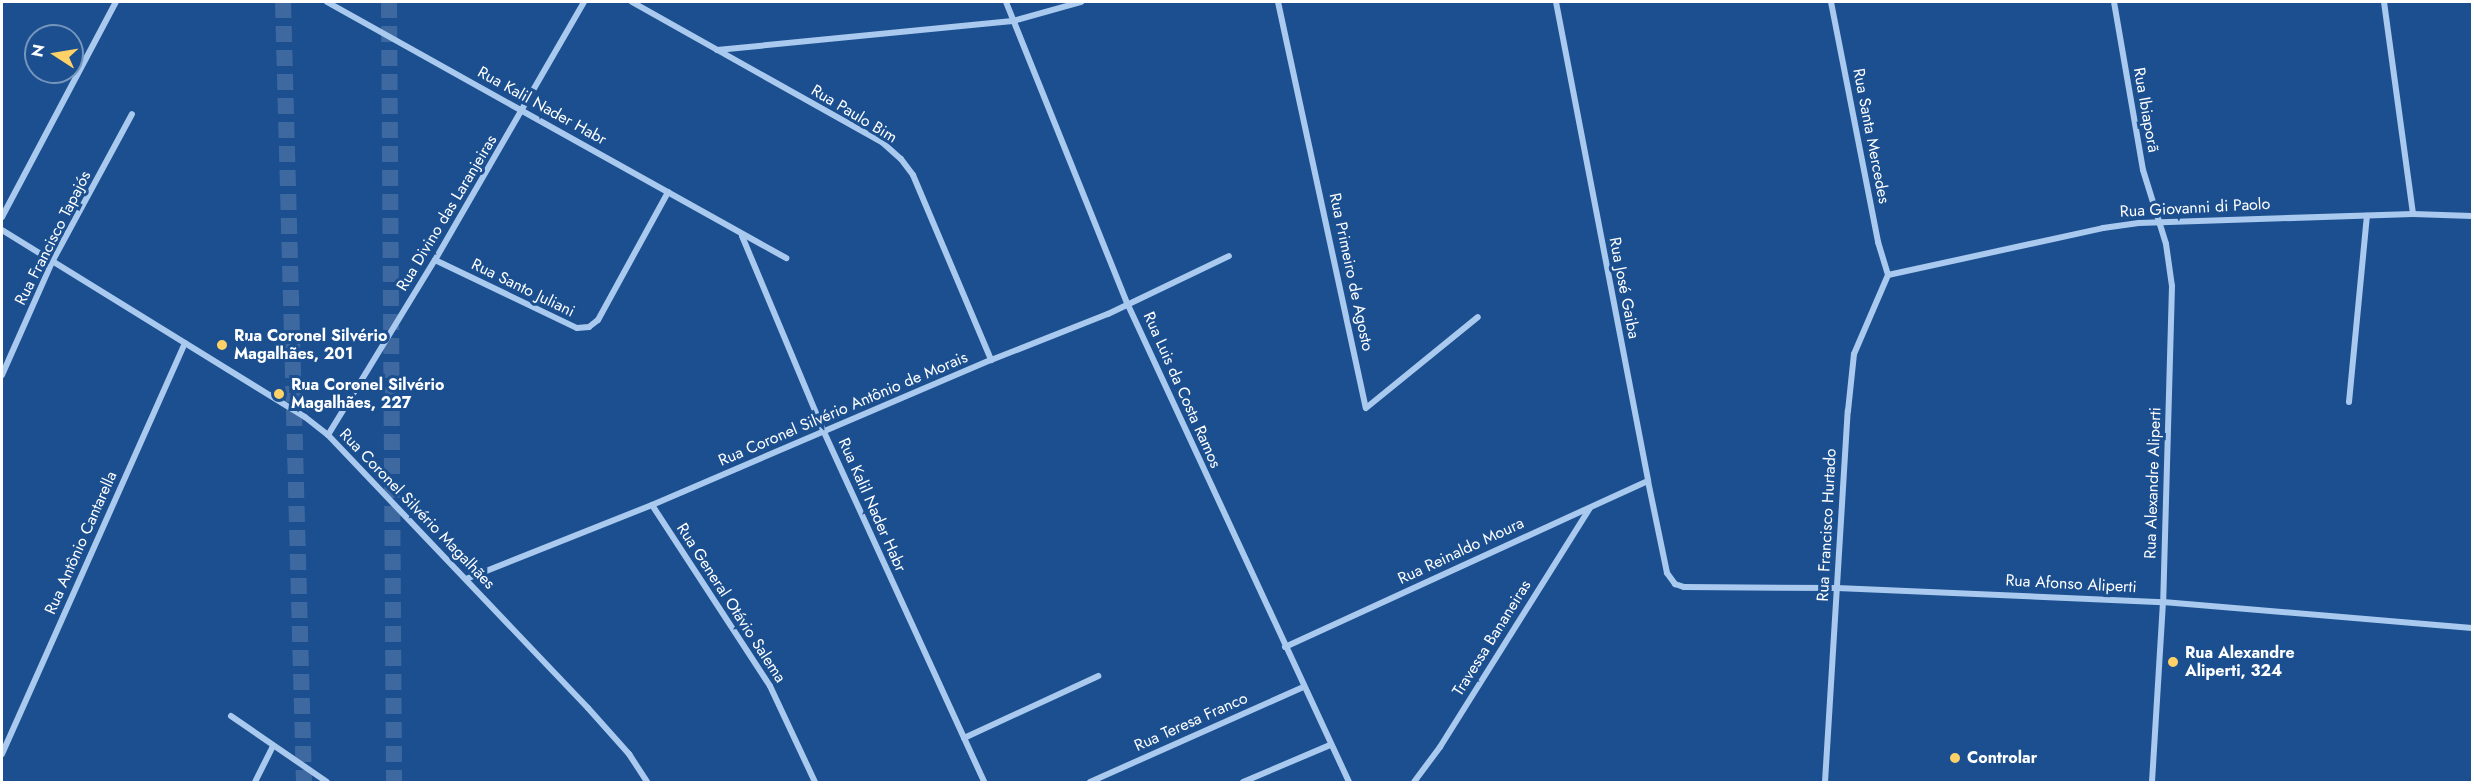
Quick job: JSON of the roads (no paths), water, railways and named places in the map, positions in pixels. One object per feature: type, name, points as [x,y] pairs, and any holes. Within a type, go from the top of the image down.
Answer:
[{"type":"street","points":[[2,217],[116,2]]},
{"type":"street","name":"Rua Kalil Nader Habr","points":[[327,2],[668,192],[742,236],[786,258]]},
{"type":"street","name":"Rua Divino das Laranjeiras","points":[[327,435],[435,260],[584,2]]},
{"type":"street","name":"Rua Paulo Bim","points":[[632,2],[883,143],[901,159],[913,175],[991,360]]},
{"type":"street","name":"Rua Luis da Costa Ramos","points":[[1006,2],[1128,304],[1348,783]]},
{"type":"street","points":[[716,51],[1013,21],[1081,2]]},
{"type":"street","name":"Rua Primeiro de Agosto","points":[[1278,2],[1366,408],[1478,316]]},
{"type":"street","name":"Rua José Gaiba","points":[[1556,2],[1648,481],[1670,579]]},
{"type":"street","name":"Rua Santa Mercedes","points":[[1831,2],[1878,242],[1888,275]]},
{"type":"street","name":"Rua Ibiaporã","points":[[2114,2],[2143,170],[2157,222]]},
{"type":"street","points":[[2384,2],[2413,214]]},
{"type":"street","name":"Rua Francisco Tapajós","points":[[2,375],[52,262],[132,114]]},
{"type":"street","name":"Rua Santo Juliani","points":[[435,260],[577,328],[589,327],[598,320],[668,192]]},
{"type":"street","name":"Rua Giovanni di Paolo","points":[[1888,275],[2103,228],[2157,222],[2413,214],[2472,216]]},
{"type":"street","points":[[2349,402],[2367,216]]},
{"type":"street","name":"Rua Alexandre Aliperti","points":[[2152,783],[2163,602],[2172,286],[2166,244],[2157,222]]},
{"type":"street","name":"Rua Coronel Silvério Magalhães","points":[[2,230],[305,417],[327,435],[588,708],[629,754],[647,783]]},
{"type":"street","name":"Rua Kalil Nader Habr","points":[[742,236],[824,432],[984,783]]},
{"type":"street","name":"Rua Coronel Silvério Antônio de Morais","points":[[466,579],[652,505],[1128,304],[1229,256]]},
{"type":"street","name":"Rua Francisco Hurtado","points":[[1825,783],[1854,354],[1888,275]]},
{"type":"street","name":"Rua Antônio Cantarella","points":[[2,754],[184,343]]},
{"type":"street","name":"Rua Reinaldo Moura","points":[[1285,647],[1648,481]]},
{"type":"street","name":"Rua General Otávio Salema","points":[[652,505],[770,686],[815,783]]},
{"type":"street","name":"Travessa Bananeiras","points":[[1414,783],[1440,747],[1591,506]]},
{"type":"street","name":"Rua Afonso Aliperti","points":[[1670,579],[1684,587],[1837,588],[2163,602],[2472,628]]},
{"type":"street","points":[[964,738],[1098,676]]},
{"type":"street","name":"Rua Teresa Franco","points":[[1090,783],[1303,687]]},
{"type":"street","points":[[231,716],[327,783]]},
{"type":"street","points":[[1244,783],[1330,745]]},
{"type":"street","points":[[255,783],[273,746]]},
{"type":"tunnel","points":[[283,2],[304,782]]},
{"type":"tunnel","points":[[389,2],[394,782]]},
{"type":"place","name":"Rua Coronel Silvério Magalhães, 201","points":[[222,345]]},
{"type":"place","name":"Rua Coronel Silvério Magalhães, 227","points":[[279,394]]},
{"type":"place","name":"Rua Alexandre Aliperti, 324","points":[[2173,662]]},
{"type":"place","name":"Controlar","points":[[1955,758]]}]
